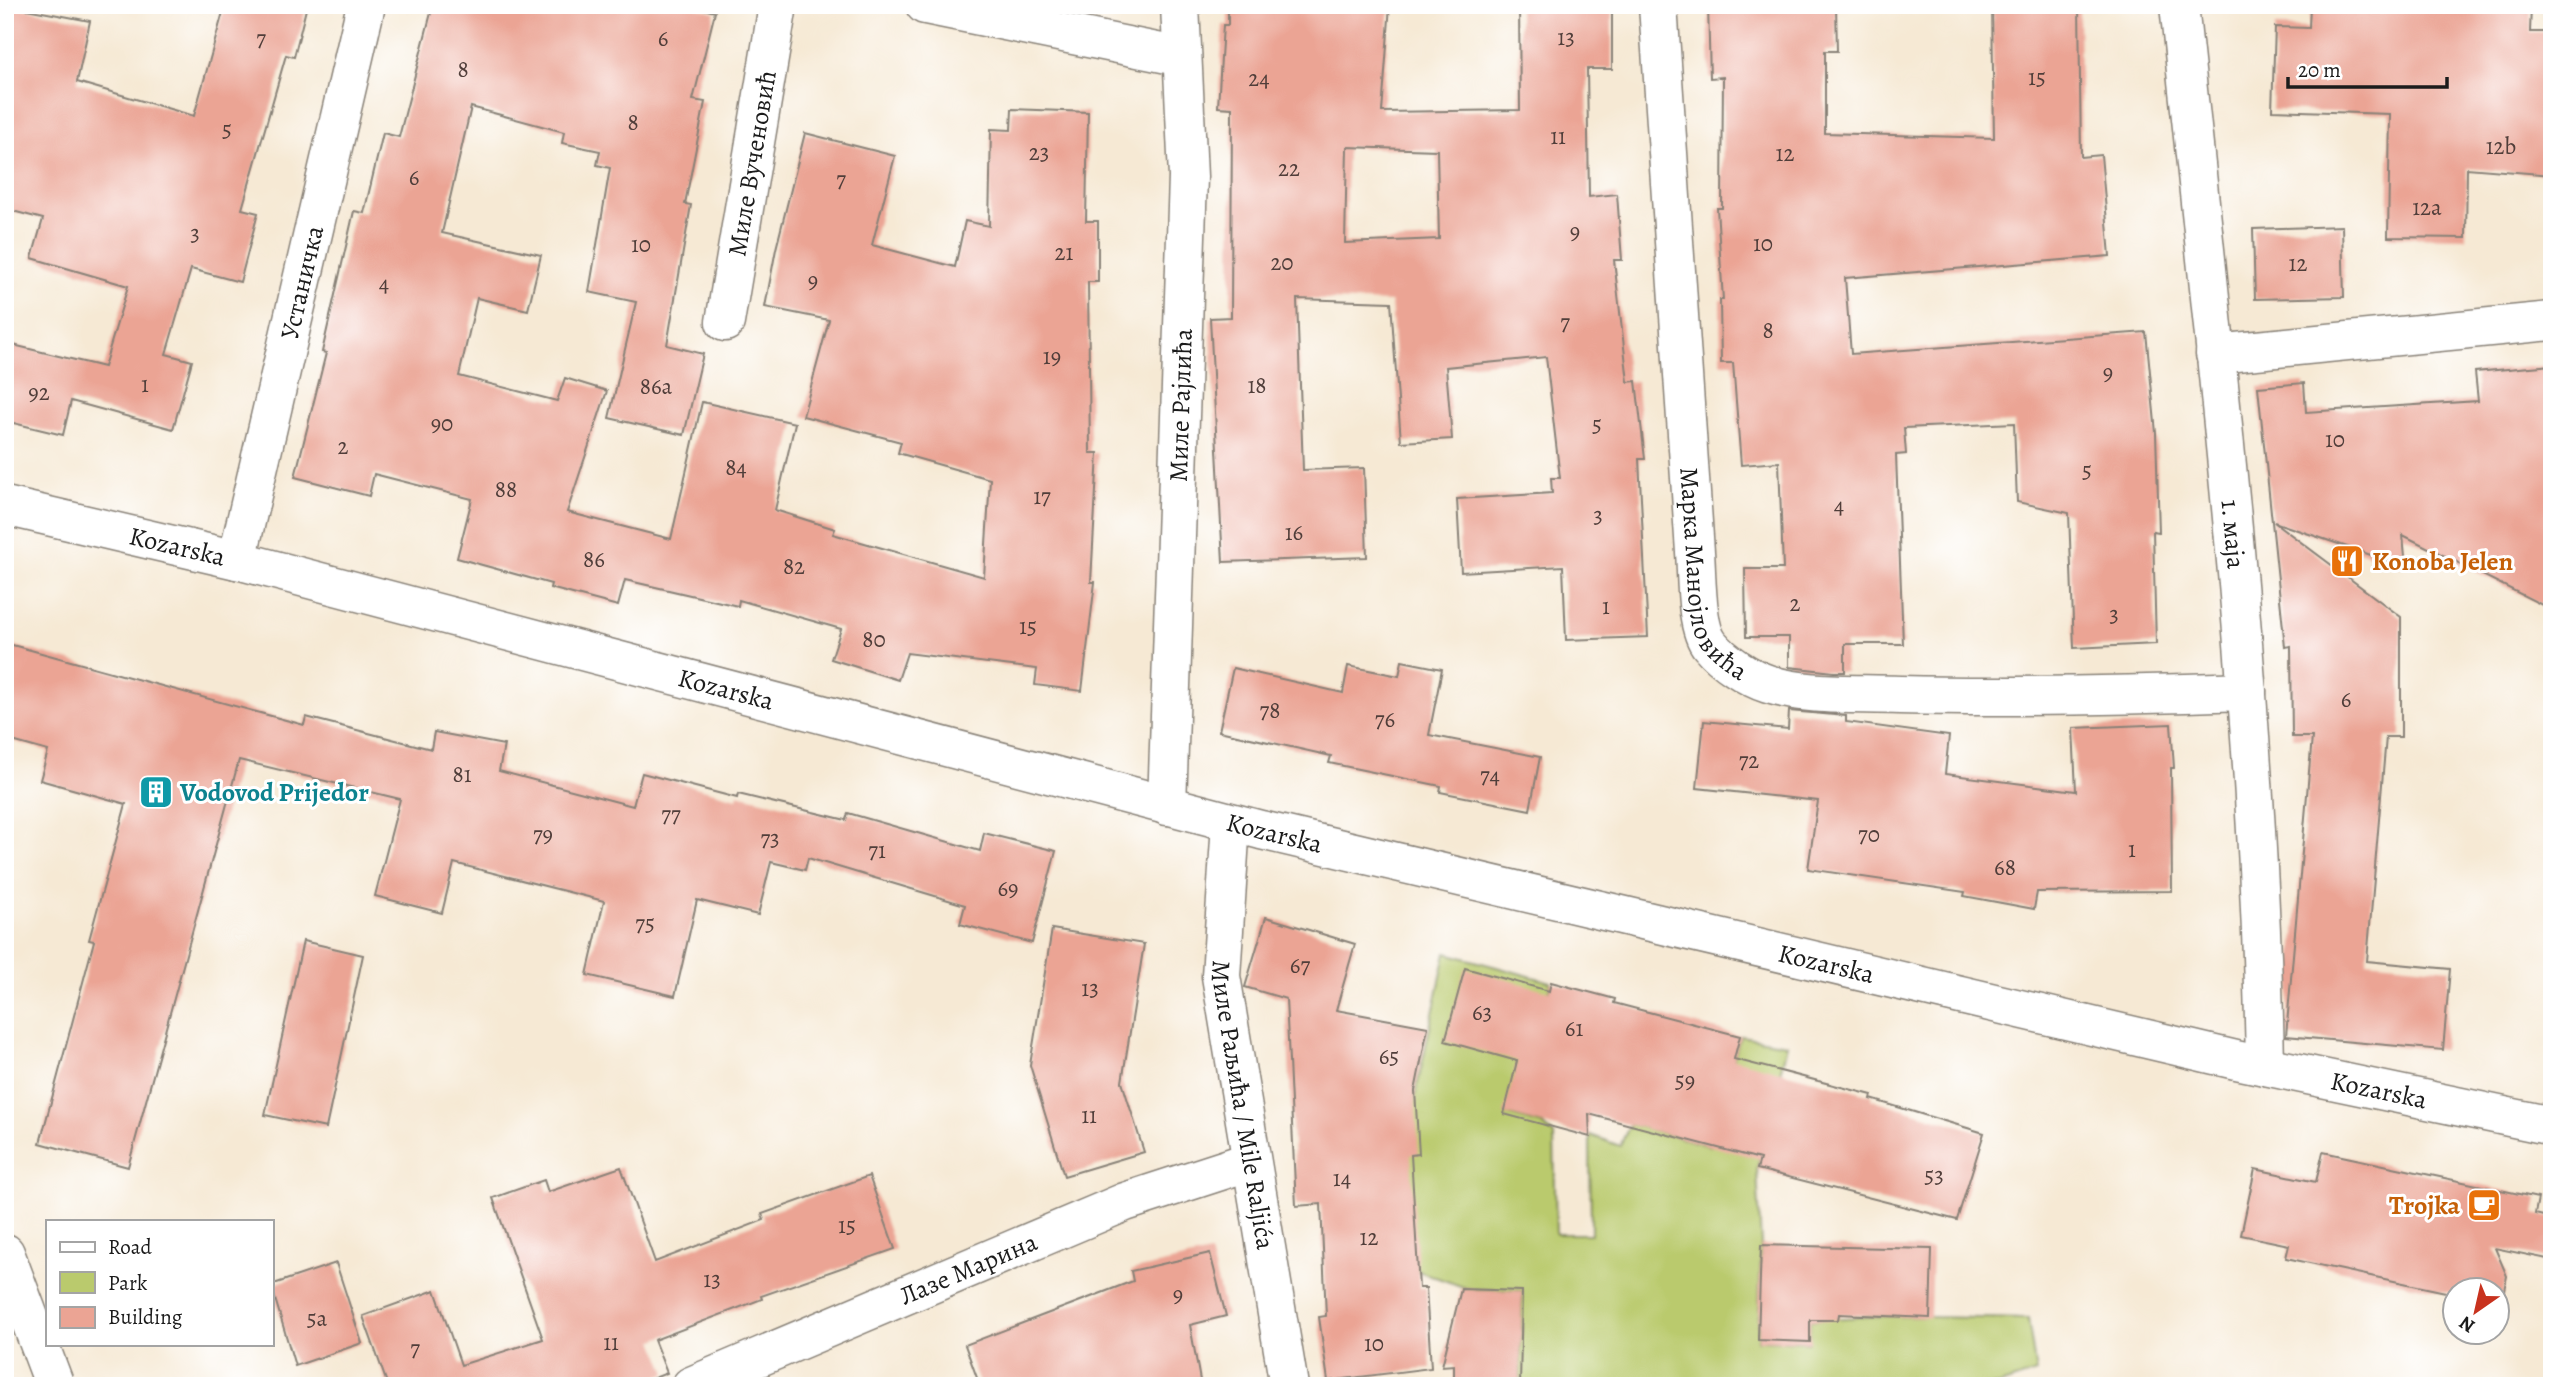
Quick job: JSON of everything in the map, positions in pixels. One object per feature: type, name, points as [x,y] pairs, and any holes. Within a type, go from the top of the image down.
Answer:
[{"type":"street","name":"Устаничка","points":[[237,560],[366,5]]},
{"type":"street","name":"Миле Вученовић","points":[[725,322],[778,5]]},
{"type":"street","points":[[925,5],[1182,57]]},
{"type":"street","name":"Миле Рајлића","points":[[1167,806],[1188,177],[1180,5]]},
{"type":"street","name":"Марка Манојловића","points":[[1658,5],[1695,552],[1700,614],[1709,644],[1736,667],[1765,683],[1795,691],[2058,696],[2247,691]]},
{"type":"street","name":"1. маја","points":[[2179,5],[2247,691],[2263,952],[2265,1066]]},
{"type":"street","points":[[2215,354],[2552,321]]},
{"type":"street","name":"Kozarska","points":[[5,506],[237,560],[1231,823],[2265,1066],[2552,1126]]},
{"type":"street","name":"Миле Раљића / Mile Raljića","points":[[1231,823],[1220,976],[1289,1386]]},
{"type":"street","name":"Лазе Марина","points":[[691,1386],[1125,1202],[1251,1161]]},
{"type":"street","points":[[5,1253],[55,1386]]},
{"type":"green space","points":[[1446,953],[1551,982],[1532,1056],[1505,1114],[1543,1125],[1554,1135],[1556,1234],[1591,1234],[1590,1135],[1620,1146],[1630,1124],[1710,1146],[1740,1036],[1787,1044],[1757,1169],[1761,1245],[1758,1340],[1809,1342],[1810,1320],[1878,1316],[2028,1319],[2036,1373],[1997,1386],[1520,1386],[1522,1291],[1469,1289],[1418,1271],[1351,1086],[1415,1097]]},
{"type":"building","points":[[5,5],[90,21],[77,82],[194,116],[225,5],[307,5],[294,57],[286,55],[242,209],[258,213],[240,282],[191,269],[166,354],[192,361],[173,429],[71,401],[63,435],[5,421],[5,343],[104,367],[128,286],[32,258],[43,219],[5,209]]},
{"type":"building","points":[[433,5],[688,5],[715,12],[693,100],[705,102],[685,204],[691,205],[667,345],[703,354],[684,435],[609,418],[636,302],[589,292],[610,168],[597,165],[600,151],[562,143],[564,132],[471,107],[442,233],[541,255],[528,310],[477,298],[459,376],[557,401],[565,378],[607,391],[567,512],[671,539],[702,402],[795,423],[775,510],[835,529],[833,534],[984,577],[990,479],[898,453],[901,442],[803,416],[829,320],[765,307],[776,249],[805,133],[895,156],[872,245],[955,267],[965,221],[989,226],[991,129],[1011,130],[1012,109],[1088,112],[1086,221],[1098,221],[1098,282],[1088,282],[1090,453],[1098,453],[1091,582],[1095,582],[1082,691],[1035,685],[1037,669],[907,653],[898,680],[831,659],[841,629],[739,600],[738,606],[625,580],[618,606],[550,588],[551,584],[457,558],[472,499],[374,474],[369,496],[295,477],[326,353],[322,352],[354,211],[364,213],[383,133],[399,137]]},
{"type":"building","points":[[1228,5],[1390,5],[1382,112],[1520,110],[1519,5],[1612,5],[1612,69],[1587,69],[1589,197],[1617,194],[1622,260],[1614,260],[1628,382],[1636,381],[1645,459],[1639,459],[1648,637],[1566,640],[1563,566],[1461,572],[1457,499],[1552,493],[1551,478],[1560,478],[1546,357],[1446,367],[1452,439],[1401,442],[1391,302],[1297,299],[1303,470],[1364,468],[1367,557],[1223,562],[1210,318],[1231,317],[1232,108],[1218,107],[1223,25],[1228,25]],"holes":[[[1347,147],[1437,150],[1439,239],[1345,243]]]},
{"type":"building","points":[[1708,5],[1836,5],[1837,51],[1825,51],[1825,133],[1994,138],[1992,5],[2079,5],[2081,157],[2101,155],[2110,256],[1845,278],[1851,354],[2146,332],[2156,433],[2159,532],[2153,531],[2156,644],[2074,648],[2069,513],[2017,502],[2014,423],[1904,428],[1906,454],[1896,455],[1903,644],[1845,644],[1845,672],[1834,672],[1789,667],[1789,637],[1746,637],[1745,569],[1783,569],[1779,462],[1741,465],[1733,363],[1721,363],[1720,300],[1723,300],[1717,208],[1722,208],[1723,77],[1710,78]]},
{"type":"building","points":[[2310,5],[2531,7],[2530,32],[2552,32],[2552,175],[2467,168],[2466,238],[2388,237],[2390,114],[2272,110],[2275,27],[2309,28]]},
{"type":"building","points":[[2342,226],[2344,297],[2255,299],[2253,229]]},
{"type":"building","points":[[2552,365],[2552,610],[2403,535],[2406,567],[2274,522],[2401,617],[2401,737],[2386,737],[2367,961],[2450,969],[2443,1050],[2286,1036],[2312,737],[2292,737],[2291,646],[2285,647],[2258,387],[2304,383],[2306,412],[2478,401],[2475,372]]},
{"type":"building","points":[[5,643],[304,725],[306,717],[431,749],[434,732],[504,745],[499,771],[633,806],[642,773],[737,798],[738,794],[846,820],[848,813],[980,851],[984,833],[1056,851],[1032,943],[960,924],[965,905],[808,858],[805,870],[771,862],[758,915],[697,900],[675,996],[587,975],[604,901],[454,863],[442,913],[375,896],[400,799],[239,760],[128,1167],[40,1143],[94,941],[89,940],[126,804],[40,780],[48,751],[5,739]]},
{"type":"building","points":[[1402,661],[1442,669],[1429,735],[1540,757],[1530,810],[1440,792],[1441,786],[1329,763],[1331,756],[1219,731],[1233,668],[1343,693],[1348,666],[1399,676]]},
{"type":"building","points":[[1789,711],[1846,716],[1846,722],[1949,736],[1945,774],[2076,791],[2073,728],[2171,724],[2174,768],[2171,768],[2172,891],[2037,892],[2034,909],[1964,896],[1965,892],[1808,869],[1818,801],[1697,788],[1704,721],[1788,729]]},
{"type":"building","points":[[1266,917],[1355,944],[1336,1010],[1428,1027],[1415,1091],[1419,1154],[1411,1155],[1419,1288],[1426,1288],[1431,1368],[1328,1381],[1319,1317],[1326,1316],[1321,1204],[1296,1206],[1286,999],[1245,987]]},
{"type":"building","points":[[1052,929],[1144,944],[1122,1082],[1144,1152],[1064,1176],[1030,1065]]},
{"type":"building","points":[[303,941],[363,955],[326,1128],[265,1115]]},
{"type":"building","points":[[1465,968],[1549,991],[1551,982],[1615,999],[1614,1003],[1740,1036],[1734,1059],[1872,1095],[1871,1099],[1984,1133],[1957,1220],[1757,1169],[1760,1159],[1589,1114],[1590,1137],[1504,1114],[1517,1061],[1445,1041]]},
{"type":"building","points":[[2323,1152],[2538,1198],[2535,1214],[2552,1218],[2552,1260],[2495,1248],[2507,1276],[2442,1276],[2442,1291],[2286,1258],[2289,1245],[2241,1235],[2255,1169],[2316,1182]]},
{"type":"building","points":[[621,1167],[655,1262],[764,1220],[762,1214],[869,1176],[895,1249],[761,1296],[762,1299],[654,1340],[667,1373],[634,1386],[388,1386],[363,1316],[435,1290],[461,1365],[543,1339],[493,1198],[544,1180],[548,1192]]},
{"type":"building","points":[[1761,1245],[1932,1249],[1930,1318],[1839,1314],[1838,1320],[1810,1320],[1810,1342],[1758,1340]]},
{"type":"building","points":[[1210,1253],[1226,1316],[1190,1325],[1201,1386],[980,1386],[965,1345],[1133,1281],[1131,1271]]},
{"type":"building","points":[[336,1263],[362,1343],[295,1366],[273,1284]]},
{"type":"building","points":[[1461,1289],[1522,1291],[1520,1386],[1454,1386],[1454,1365],[1442,1366]]},
{"type":"place","name":"Konoba Jelen","points":[[2347,561]]},
{"type":"place","name":"Vodovod Prijedor","points":[[156,792]]},
{"type":"place","name":"Trojka","points":[[2484,1205]]}]
